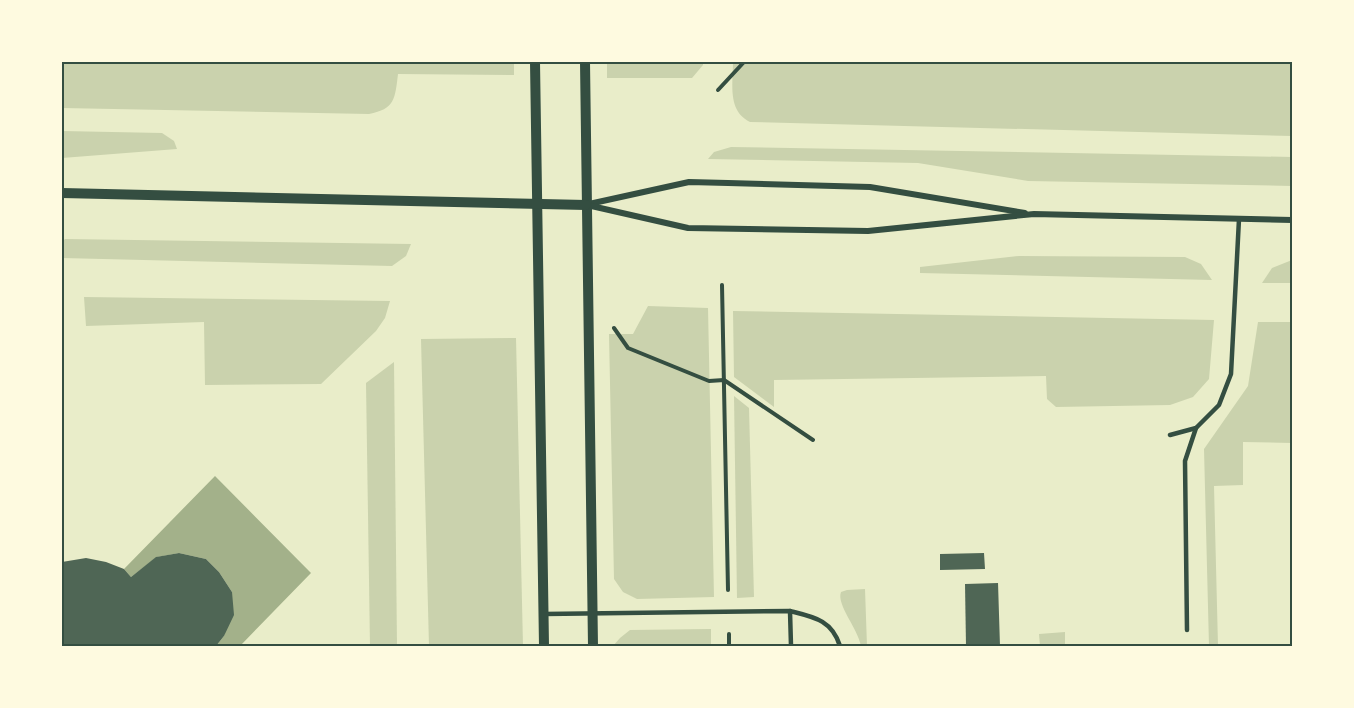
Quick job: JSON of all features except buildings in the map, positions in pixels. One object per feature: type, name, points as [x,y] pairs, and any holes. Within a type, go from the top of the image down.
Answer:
[{"type":"street","points":[[535,62],[544,646]]},
{"type":"street","points":[[585,62],[593,646]]},
{"type":"street","points":[[586,205],[689,182],[870,187],[1034,214]]},
{"type":"street","points":[[62,194],[586,205],[688,228],[868,231],[1034,214],[1293,220]]},
{"type":"lane","points":[[1187,630],[1185,461],[1196,428],[1219,405],[1231,374],[1239,219]]},
{"type":"lane","points":[[1170,435],[1196,428]]},
{"type":"lane","points":[[544,614],[790,611],[816,617],[836,633],[840,646]]},
{"type":"lane","points":[[790,611],[791,646]]},
{"type":"path","points":[[718,90],[744,62]]},
{"type":"path","points":[[722,285],[729,646]]},
{"type":"path","points":[[619,334],[628,348],[710,381],[724,380],[813,440]]},
{"type":"shaded area","points":[[62,62],[514,62],[514,75],[398,74],[392,102],[384,109],[369,114],[62,108]]},
{"type":"shaded area","points":[[607,62],[703,62],[703,65],[692,78],[607,78]]},
{"type":"shaded area","points":[[733,62],[1292,62],[1292,136],[750,122],[738,111],[735,104],[732,87]]},
{"type":"shaded area","points":[[62,131],[162,133],[174,141],[177,149],[62,158]]},
{"type":"shaded area","points":[[731,147],[1292,157],[1292,186],[1028,181],[918,163],[708,159],[714,152]]},
{"type":"shaded area","points":[[65,239],[411,244],[406,256],[392,266],[62,258],[62,242]]},
{"type":"shaded area","points":[[1019,256],[1185,257],[1201,264],[1212,280],[920,273],[920,267]]},
{"type":"shaded area","points":[[1292,260],[1292,283],[1262,283],[1272,268]]},
{"type":"shaded area","points":[[84,297],[390,301],[385,318],[376,331],[321,384],[205,385],[204,322],[86,326]]},
{"type":"shaded area","points":[[648,306],[708,308],[714,597],[637,599],[623,592],[614,579],[609,334],[633,334]]},
{"type":"shaded area","points":[[733,311],[1214,320],[1209,379],[1193,397],[1170,405],[1056,407],[1047,399],[1046,376],[774,380],[774,407],[734,377]]},
{"type":"shaded area","points":[[1258,322],[1292,322],[1292,443],[1243,442],[1243,485],[1214,486],[1218,646],[1209,646],[1204,449],[1248,386]]},
{"type":"shaded area","points":[[516,338],[523,646],[429,646],[421,339]]},
{"type":"shaded area","points":[[394,362],[397,646],[370,646],[366,383]]},
{"type":"shaded area","points":[[734,396],[749,408],[754,597],[737,598]]},
{"type":"shaded area","points":[[215,476],[311,573],[240,646],[216,646],[224,636],[232,592],[219,572],[206,559],[179,553],[157,557],[131,577],[124,569]]},
{"type":"shaded area","points":[[865,589],[867,646],[861,646],[840,597],[841,592],[847,590]]},
{"type":"shaded area","points":[[711,629],[711,646],[613,646],[630,630]]},
{"type":"shaded area","points":[[1065,632],[1065,646],[1040,646],[1039,634]]},
{"type":"tram line","points":[[1127,62],[1214,62]]}]
